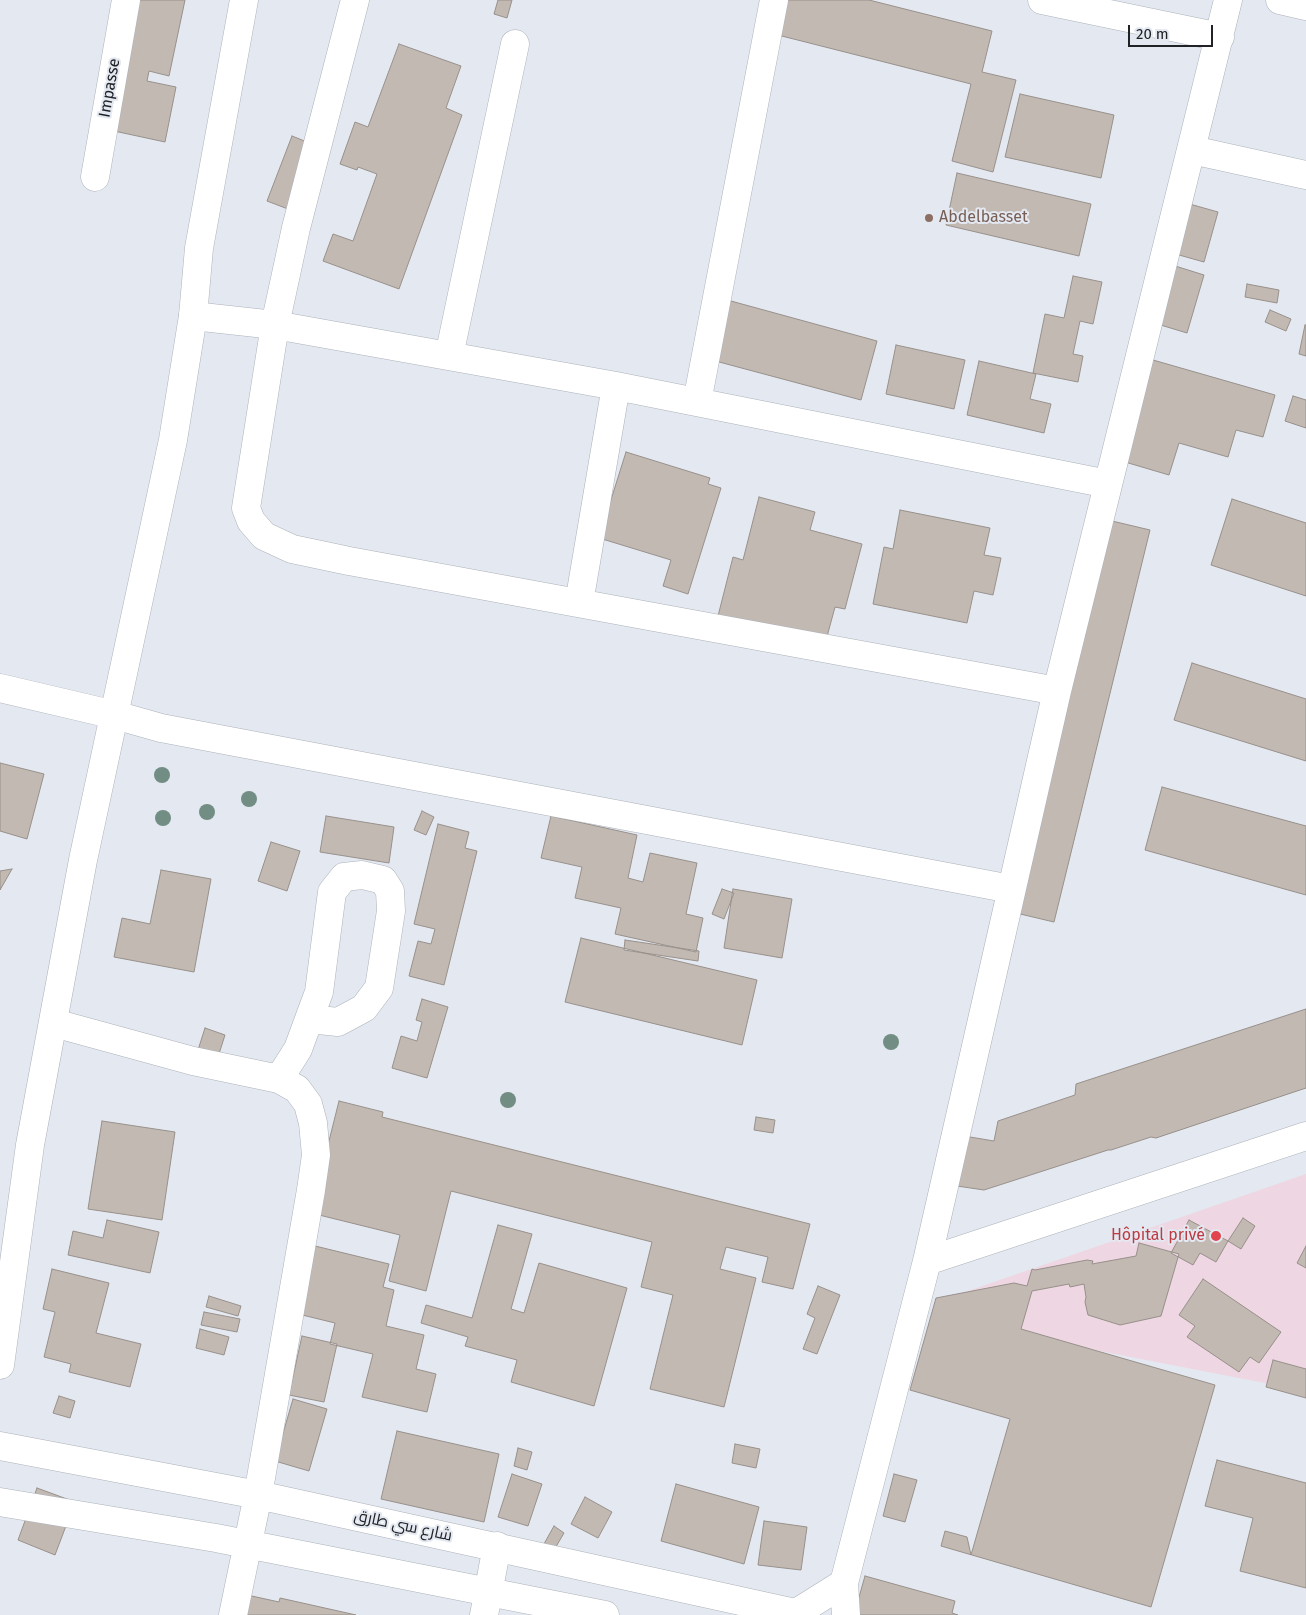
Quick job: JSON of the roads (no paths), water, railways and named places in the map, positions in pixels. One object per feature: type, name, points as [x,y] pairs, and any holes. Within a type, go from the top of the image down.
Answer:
[{"type":"street","name":"Impasse","points":[[95,177],[126,0]]},
{"type":"street","points":[[0,1365],[30,1145],[83,860],[173,440],[193,316],[199,248],[244,0]]},
{"type":"street","points":[[355,0],[315,154],[275,325],[246,508],[251,521],[264,536],[292,549],[349,561],[1057,691]]},
{"type":"street","points":[[696,402],[774,0]]},
{"type":"street","points":[[1042,0],[1220,37]]},
{"type":"street","points":[[846,1615],[844,1583],[927,1261],[1057,691],[1228,0]]},
{"type":"street","points":[[1280,0],[1306,6]]},
{"type":"street","points":[[449,356],[515,44]]},
{"type":"street","points":[[1192,150],[1306,175]]},
{"type":"street","points":[[193,316],[275,325],[616,386],[1108,484]]},
{"type":"street","points":[[579,603],[616,386]]},
{"type":"street","points":[[0,688],[115,715],[161,728],[1011,889]]},
{"type":"street","points":[[279,1079],[298,1050],[309,1019],[319,992],[332,892],[344,877],[362,875],[383,880],[390,891],[391,911],[378,988],[364,1008],[338,1022],[309,1019]]},
{"type":"street","points":[[54,1023],[193,1061],[279,1079],[297,1089],[308,1104],[313,1123],[316,1155],[311,1190],[258,1495],[233,1615]]},
{"type":"street","points":[[927,1261],[1306,1136]]},
{"type":"street","name":"شارع سي طارق","points":[[0,1446],[258,1495],[497,1546],[797,1614]]},
{"type":"street","points":[[0,1502],[247,1544],[486,1604],[605,1615]]},
{"type":"street","points":[[486,1604],[497,1546]]},
{"type":"street","points":[[797,1614],[844,1583]]},
{"type":"place","name":"Abdelbasset","points":[[929,218]]},
{"type":"place","name":"Hôpital privé","points":[[1216,1236]]}]
